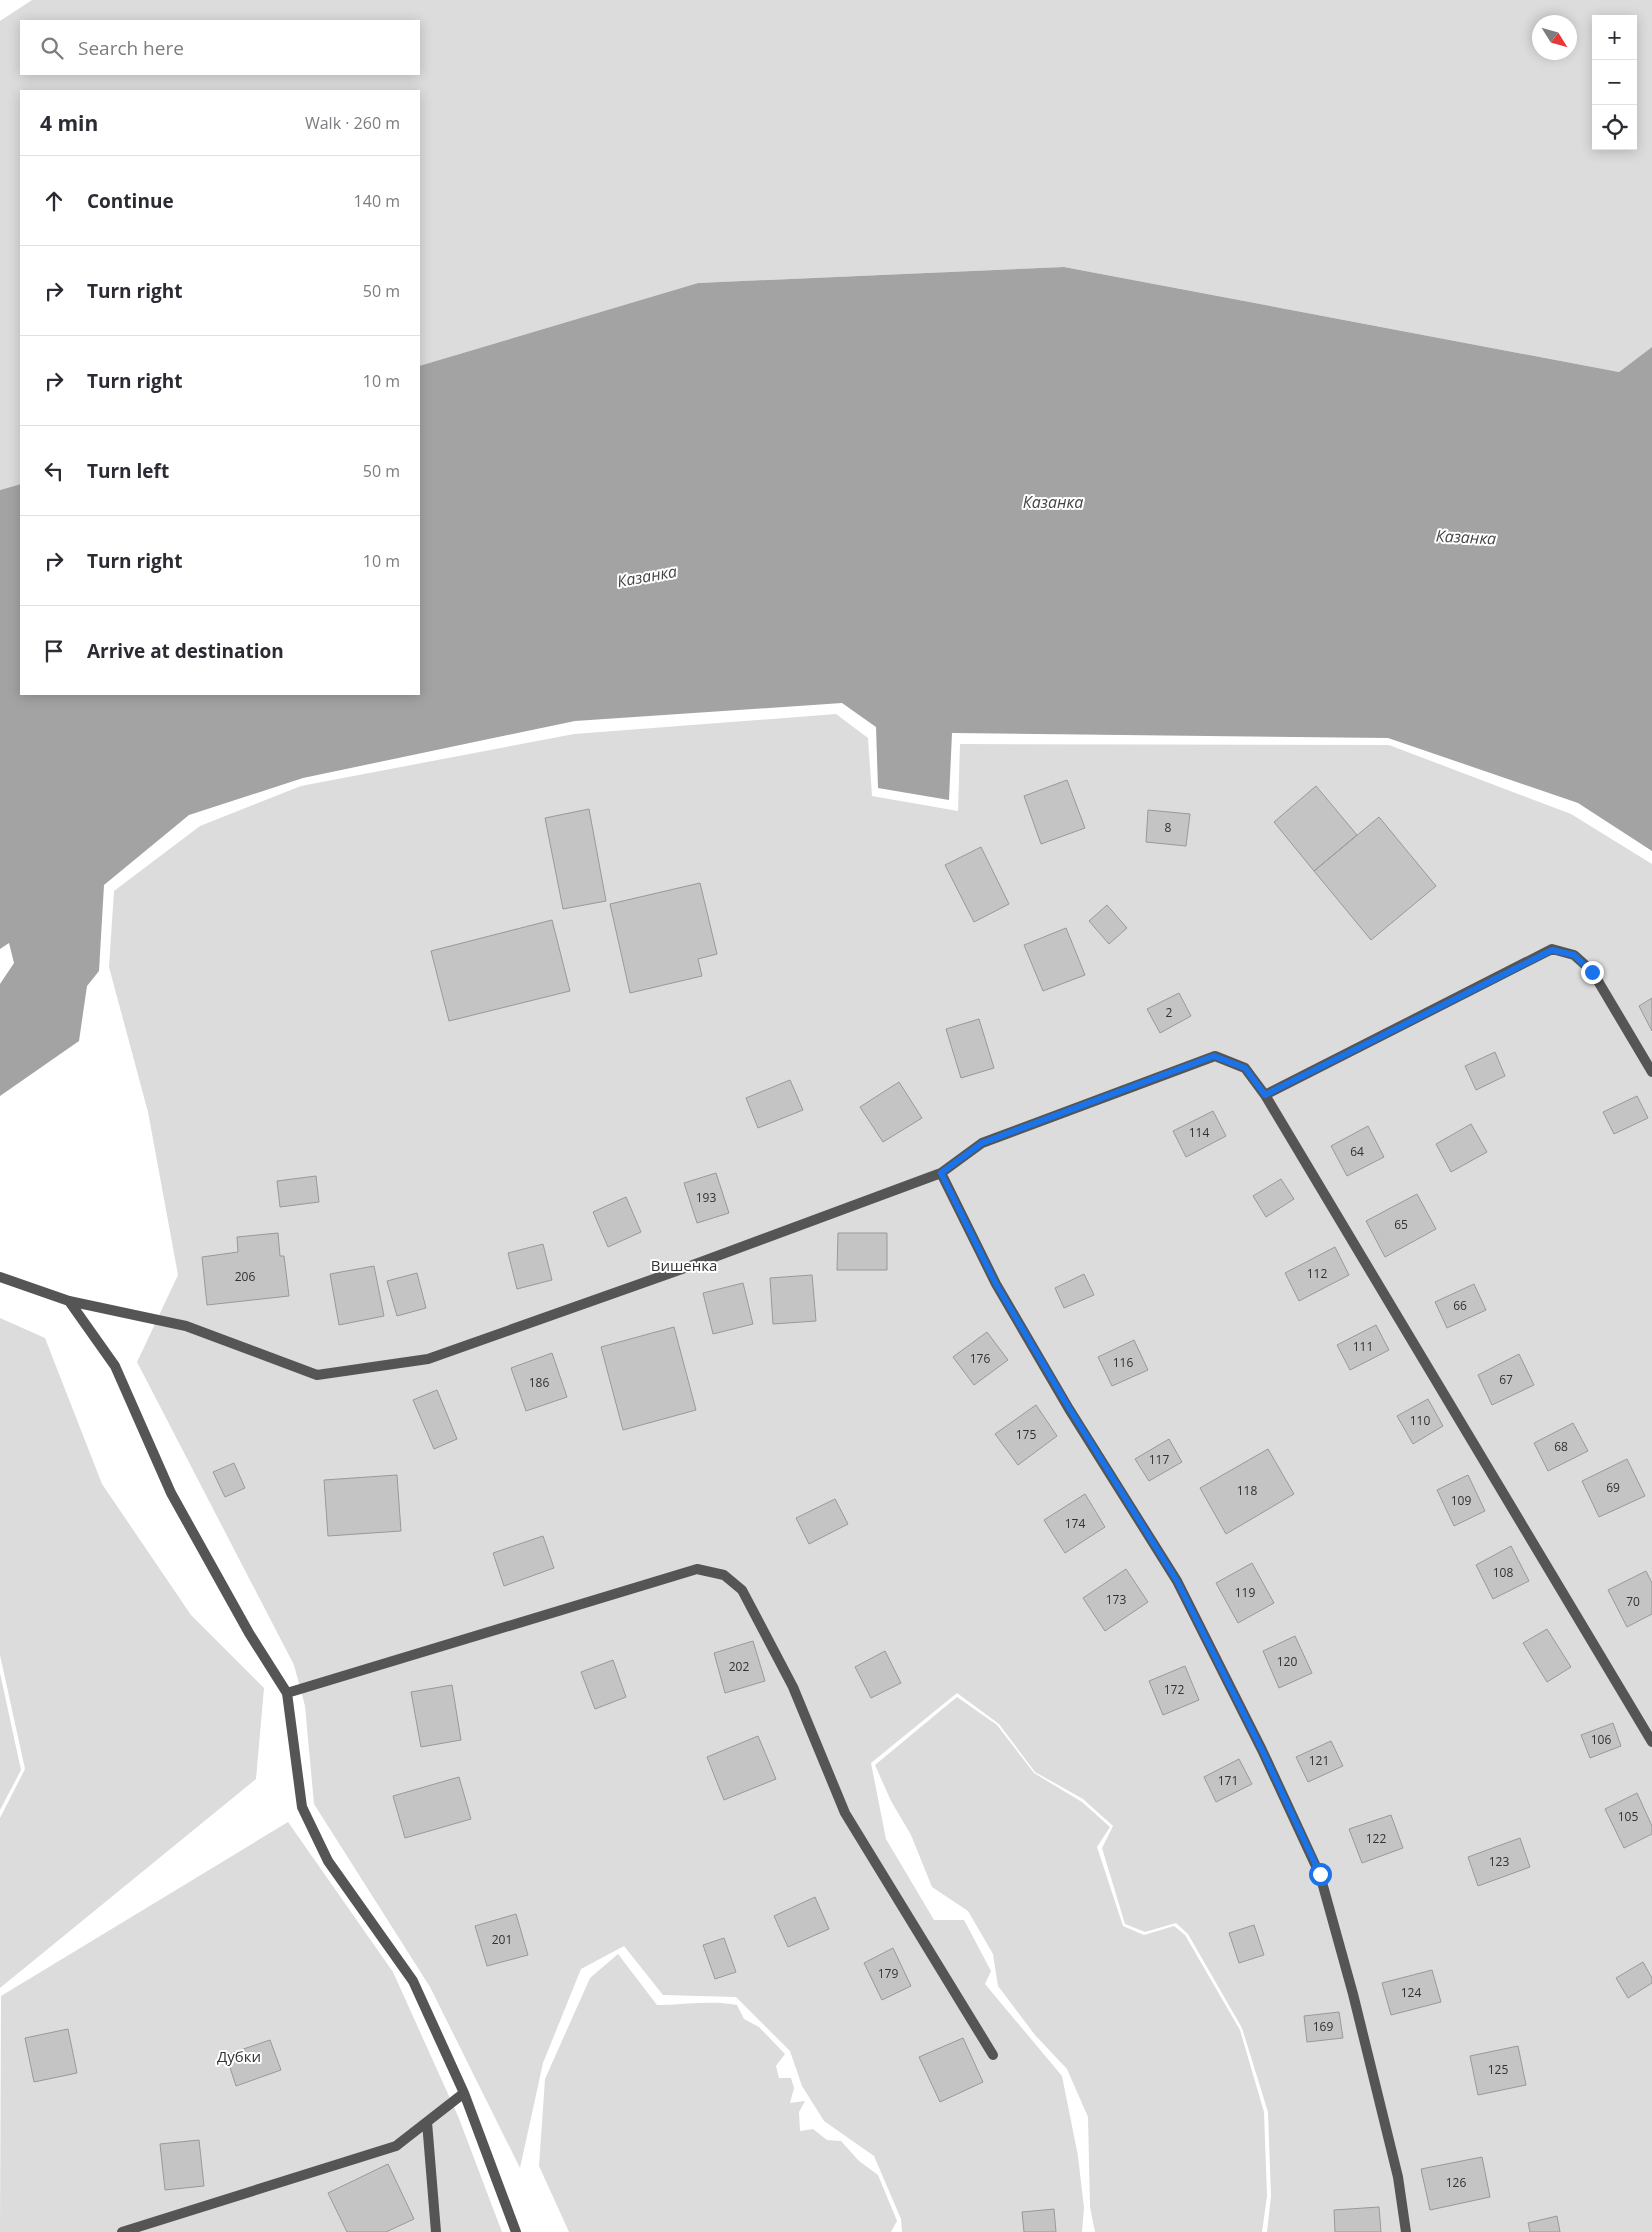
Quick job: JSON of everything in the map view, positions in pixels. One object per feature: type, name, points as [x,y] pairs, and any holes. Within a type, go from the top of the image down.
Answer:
[{"type":"lane","points":[[1265,1095],[1552,950],[1574,955],[1592,972],[1652,1072]]},
{"type":"lane","points":[[0,1277],[69,1301],[186,1326],[317,1375],[428,1359],[682,1269],[941,1173],[982,1143],[1214,1056],[1245,1068],[1265,1095],[1652,1742]]},
{"type":"lane","points":[[941,1173],[996,1284],[1069,1408],[1177,1581],[1262,1750],[1320,1874],[1353,1994],[1398,2177],[1406,2232]]},
{"type":"lane","points":[[69,1301],[114,1366],[171,1493],[249,1633],[287,1693],[302,1808],[328,1862],[413,1981],[464,2093],[516,2232]]},
{"type":"lane","points":[[287,1693],[697,1569],[724,1575],[742,1590],[793,1687],[845,1813],[918,1936],[993,2055]]},
{"type":"lane","points":[[122,2232],[396,2146],[464,2093]]},
{"type":"lane","points":[[427,2122],[436,2232]]},
{"type":"green space","points":[[32,0],[1652,0],[1652,347],[1619,372],[1064,267],[698,283],[420,366],[420,90],[20,90],[20,484],[0,490],[0,21]]},
{"type":"green space","name":"Вишенка","points":[[836,714],[868,738],[872,796],[958,811],[960,744],[1389,745],[1571,814],[1652,864],[1652,2232],[1267,2232],[1271,2196],[1268,2112],[1242,2028],[1188,1934],[1176,1923],[1145,1932],[1125,1924],[1102,1848],[1113,1826],[1083,1799],[1035,1772],[999,1724],[957,1693],[871,1763],[886,1839],[934,1920],[964,1920],[991,1971],[985,1984],[1062,2076],[1078,2156],[1084,2208],[1082,2232],[902,2232],[901,2219],[874,2156],[824,2121],[802,2086],[790,2051],[736,1997],[663,1995],[624,1946],[581,1969],[543,2063],[520,2168],[430,1987],[314,1804],[305,1706],[294,1665],[137,1362],[178,1275],[148,1112],[109,967],[114,891],[200,826],[301,786],[574,734]]},
{"type":"green space","points":[[0,1318],[45,1338],[102,1484],[191,1615],[264,1688],[256,1779],[0,1988],[0,1818],[25,1769],[0,1655]]},
{"type":"green space","points":[[0,1673],[21,1770],[0,1810]]},
{"type":"green space","points":[[957,1697],[997,1725],[1034,1773],[1082,1802],[1110,1827],[1097,1847],[1123,1926],[1144,1935],[1174,1926],[1185,1935],[1240,2030],[1264,2112],[1267,2196],[1262,2232],[1095,2232],[1090,2207],[1088,2117],[1067,2069],[1035,2035],[998,1986],[993,1954],[968,1911],[932,1887],[911,1835],[891,1801],[875,1765]]},
{"type":"green space","name":"Дубки","points":[[288,1822],[393,1972],[458,2116],[502,2232],[0,2232],[1,1996]]},
{"type":"green space","points":[[618,1954],[657,2005],[707,2003],[737,2005],[744,2019],[759,2027],[785,2054],[776,2066],[779,2078],[791,2078],[794,2088],[790,2103],[805,2101],[799,2112],[800,2131],[813,2129],[827,2140],[841,2141],[859,2161],[878,2175],[897,2221],[891,2232],[569,2232],[539,2166],[545,2079],[590,1978]]},
{"type":"water","name":"Казанка","points":[[1064,267],[1619,372],[1652,347],[1652,851],[1578,803],[1388,738],[952,733],[949,800],[878,788],[876,727],[842,703],[575,721],[303,778],[189,815],[104,885],[99,971],[87,986],[79,1041],[0,1096],[0,984],[14,963],[9,943],[0,949],[0,490],[20,484],[20,695],[420,695],[420,366],[698,283]]},
{"type":"building","points":[[1067,780],[1085,828],[1041,844],[1024,796]]},
{"type":"building","points":[[1316,786],[1357,835],[1314,871],[1274,822]]},
{"type":"building","points":[[589,809],[606,901],[563,909],[545,818]]},
{"type":"building","points":[[1148,810],[1190,814],[1186,846],[1146,842]]},
{"type":"building","points":[[1379,817],[1436,886],[1371,940],[1314,871]]},
{"type":"building","points":[[981,847],[1009,904],[974,922],[945,865]]},
{"type":"building","points":[[700,883],[717,954],[698,959],[702,976],[630,993],[610,904]]},
{"type":"building","points":[[1107,905],[1127,928],[1109,944],[1089,921]]},
{"type":"building","points":[[552,920],[570,991],[449,1021],[431,951]]},
{"type":"building","points":[[1066,928],[1085,975],[1043,991],[1024,945]]},
{"type":"building","points":[[1179,993],[1191,1016],[1160,1033],[1147,1009]]},
{"type":"building","points":[[1652,998],[1652,1031],[1639,1006]]},
{"type":"building","points":[[979,1019],[994,1068],[961,1078],[946,1029]]},
{"type":"building","points":[[1495,1052],[1505,1076],[1476,1090],[1465,1066]]},
{"type":"building","points":[[790,1080],[803,1110],[758,1128],[746,1098]]},
{"type":"building","points":[[899,1082],[922,1118],[883,1142],[860,1107]]},
{"type":"building","points":[[1637,1096],[1648,1118],[1614,1134],[1603,1112]]},
{"type":"building","points":[[1213,1111],[1226,1136],[1186,1157],[1173,1131]]},
{"type":"building","points":[[1471,1124],[1487,1152],[1451,1172],[1436,1144]]},
{"type":"building","points":[[1368,1126],[1384,1157],[1347,1176],[1331,1146]]},
{"type":"building","points":[[716,1173],[729,1213],[697,1223],[684,1183]]},
{"type":"building","points":[[316,1176],[319,1202],[280,1207],[277,1181]]},
{"type":"building","points":[[1281,1179],[1294,1199],[1266,1217],[1253,1196]]},
{"type":"building","points":[[1417,1194],[1436,1229],[1385,1257],[1366,1221]]},
{"type":"building","points":[[626,1197],[641,1232],[608,1247],[593,1212]]},
{"type":"building","points":[[278,1233],[280,1256],[284,1256],[289,1296],[207,1305],[202,1257],[238,1252],[237,1237]]},
{"type":"building","points":[[838,1233],[887,1233],[887,1270],[837,1270]]},
{"type":"building","points":[[543,1244],[552,1280],[517,1289],[508,1253]]},
{"type":"building","points":[[1335,1247],[1349,1275],[1299,1301],[1285,1273]]},
{"type":"building","points":[[374,1266],[384,1316],[339,1325],[330,1274]]},
{"type":"building","points":[[417,1273],[426,1308],[397,1316],[387,1281]]},
{"type":"building","points":[[1084,1274],[1094,1295],[1064,1308],[1055,1288]]},
{"type":"building","points":[[812,1275],[816,1321],[773,1324],[770,1278]]},
{"type":"building","points":[[743,1283],[753,1324],[713,1334],[703,1293]]},
{"type":"building","points":[[1474,1284],[1486,1310],[1447,1328],[1435,1302]]},
{"type":"building","points":[[1376,1325],[1389,1350],[1350,1370],[1337,1345]]},
{"type":"building","points":[[674,1327],[696,1410],[623,1430],[601,1347]]},
{"type":"building","points":[[987,1332],[1008,1360],[974,1385],[953,1357]]},
{"type":"building","points":[[1134,1340],[1148,1370],[1112,1386],[1098,1357]]},
{"type":"building","points":[[552,1353],[567,1397],[526,1411],[511,1368]]},
{"type":"building","points":[[1519,1354],[1534,1385],[1492,1405],[1478,1375]]},
{"type":"building","points":[[437,1390],[457,1439],[434,1449],[413,1400]]},
{"type":"building","points":[[1428,1399],[1443,1426],[1413,1444],[1397,1416]]},
{"type":"building","points":[[1036,1405],[1057,1436],[1018,1465],[995,1434]]},
{"type":"building","points":[[1573,1423],[1588,1451],[1548,1471],[1534,1443]]},
{"type":"building","points":[[1169,1439],[1182,1462],[1149,1481],[1135,1459]]},
{"type":"building","points":[[1268,1449],[1294,1494],[1226,1534],[1200,1488]]},
{"type":"building","points":[[1627,1459],[1645,1496],[1599,1517],[1582,1481]]},
{"type":"building","points":[[234,1463],[245,1488],[225,1497],[213,1472]]},
{"type":"building","points":[[397,1475],[401,1531],[328,1536],[324,1480]]},
{"type":"building","points":[[1468,1475],[1485,1511],[1454,1526],[1437,1490]]},
{"type":"building","points":[[1085,1494],[1105,1527],[1065,1553],[1044,1520]]},
{"type":"building","points":[[835,1499],[848,1524],[809,1544],[796,1518]]},
{"type":"building","points":[[543,1536],[554,1568],[504,1586],[493,1553]]},
{"type":"building","points":[[1511,1546],[1529,1581],[1493,1599],[1476,1565]]},
{"type":"building","points":[[1252,1563],[1274,1603],[1238,1623],[1216,1583]]},
{"type":"building","points":[[1126,1569],[1148,1602],[1105,1631],[1083,1598]]},
{"type":"building","points":[[1646,1571],[1652,1583],[1652,1614],[1627,1627],[1608,1590]]},
{"type":"building","points":[[1547,1629],[1571,1667],[1547,1682],[1523,1643]]},
{"type":"building","points":[[1295,1636],[1312,1673],[1279,1688],[1263,1651]]},
{"type":"building","points":[[753,1641],[765,1681],[725,1693],[714,1653]]},
{"type":"building","points":[[885,1651],[901,1683],[871,1698],[855,1667]]},
{"type":"building","points":[[613,1660],[626,1697],[595,1709],[581,1672]]},
{"type":"building","points":[[1185,1666],[1199,1700],[1163,1715],[1149,1681]]},
{"type":"building","points":[[452,1685],[461,1740],[421,1747],[411,1692]]},
{"type":"building","points":[[1613,1723],[1621,1746],[1590,1758],[1581,1735]]},
{"type":"building","points":[[758,1736],[776,1779],[724,1800],[707,1757]]},
{"type":"building","points":[[1331,1741],[1343,1766],[1308,1782],[1296,1757]]},
{"type":"building","points":[[1239,1759],[1252,1784],[1216,1802],[1204,1777]]},
{"type":"building","points":[[459,1777],[471,1819],[405,1838],[393,1796]]},
{"type":"building","points":[[1637,1793],[1652,1826],[1652,1834],[1624,1848],[1605,1809]]},
{"type":"building","points":[[1391,1815],[1403,1848],[1362,1863],[1349,1829]]},
{"type":"building","points":[[1520,1838],[1530,1867],[1478,1886],[1468,1857]]},
{"type":"building","points":[[815,1897],[829,1929],[788,1947],[774,1916]]},
{"type":"building","points":[[516,1914],[528,1955],[487,1966],[475,1926]]},
{"type":"building","points":[[1254,1925],[1264,1955],[1239,1963],[1229,1933]]},
{"type":"building","points":[[724,1938],[736,1972],[715,1979],[703,1945]]},
{"type":"building","points":[[893,1948],[911,1986],[882,2000],[864,1963]]},
{"type":"building","points":[[1643,1962],[1652,1978],[1652,1983],[1628,1998],[1616,1978]]},
{"type":"building","points":[[1432,1970],[1441,2002],[1391,2015],[1382,1983]]},
{"type":"building","points":[[1339,2012],[1343,2038],[1307,2042],[1304,2016]]},
{"type":"building","points":[[68,2029],[77,2073],[34,2082],[25,2038]]},
{"type":"building","points":[[963,2038],[983,2082],[940,2102],[919,2057]]},
{"type":"building","points":[[270,2040],[281,2070],[236,2086],[226,2055]]},
{"type":"building","points":[[1518,2046],[1526,2085],[1478,2095],[1470,2056]]},
{"type":"building","points":[[199,2140],[204,2186],[165,2190],[160,2144]]},
{"type":"building","points":[[1482,2157],[1490,2197],[1430,2210],[1421,2169]]},
{"type":"building","points":[[388,2164],[414,2219],[386,2232],[347,2232],[328,2193]]},
{"type":"building","points":[[1379,2207],[1381,2232],[1335,2232],[1334,2210]]},
{"type":"building","points":[[1054,2209],[1056,2232],[1024,2232],[1022,2212]]},
{"type":"building","points":[[1557,2216],[1560,2232],[1530,2232],[1528,2223]]},
{"type":"route","points":[[1320,1874],[1262,1750],[1177,1581],[1069,1408],[996,1284],[941,1173],[982,1143],[1214,1056],[1245,1068],[1265,1095],[1552,950],[1574,955],[1592,972]]}]
